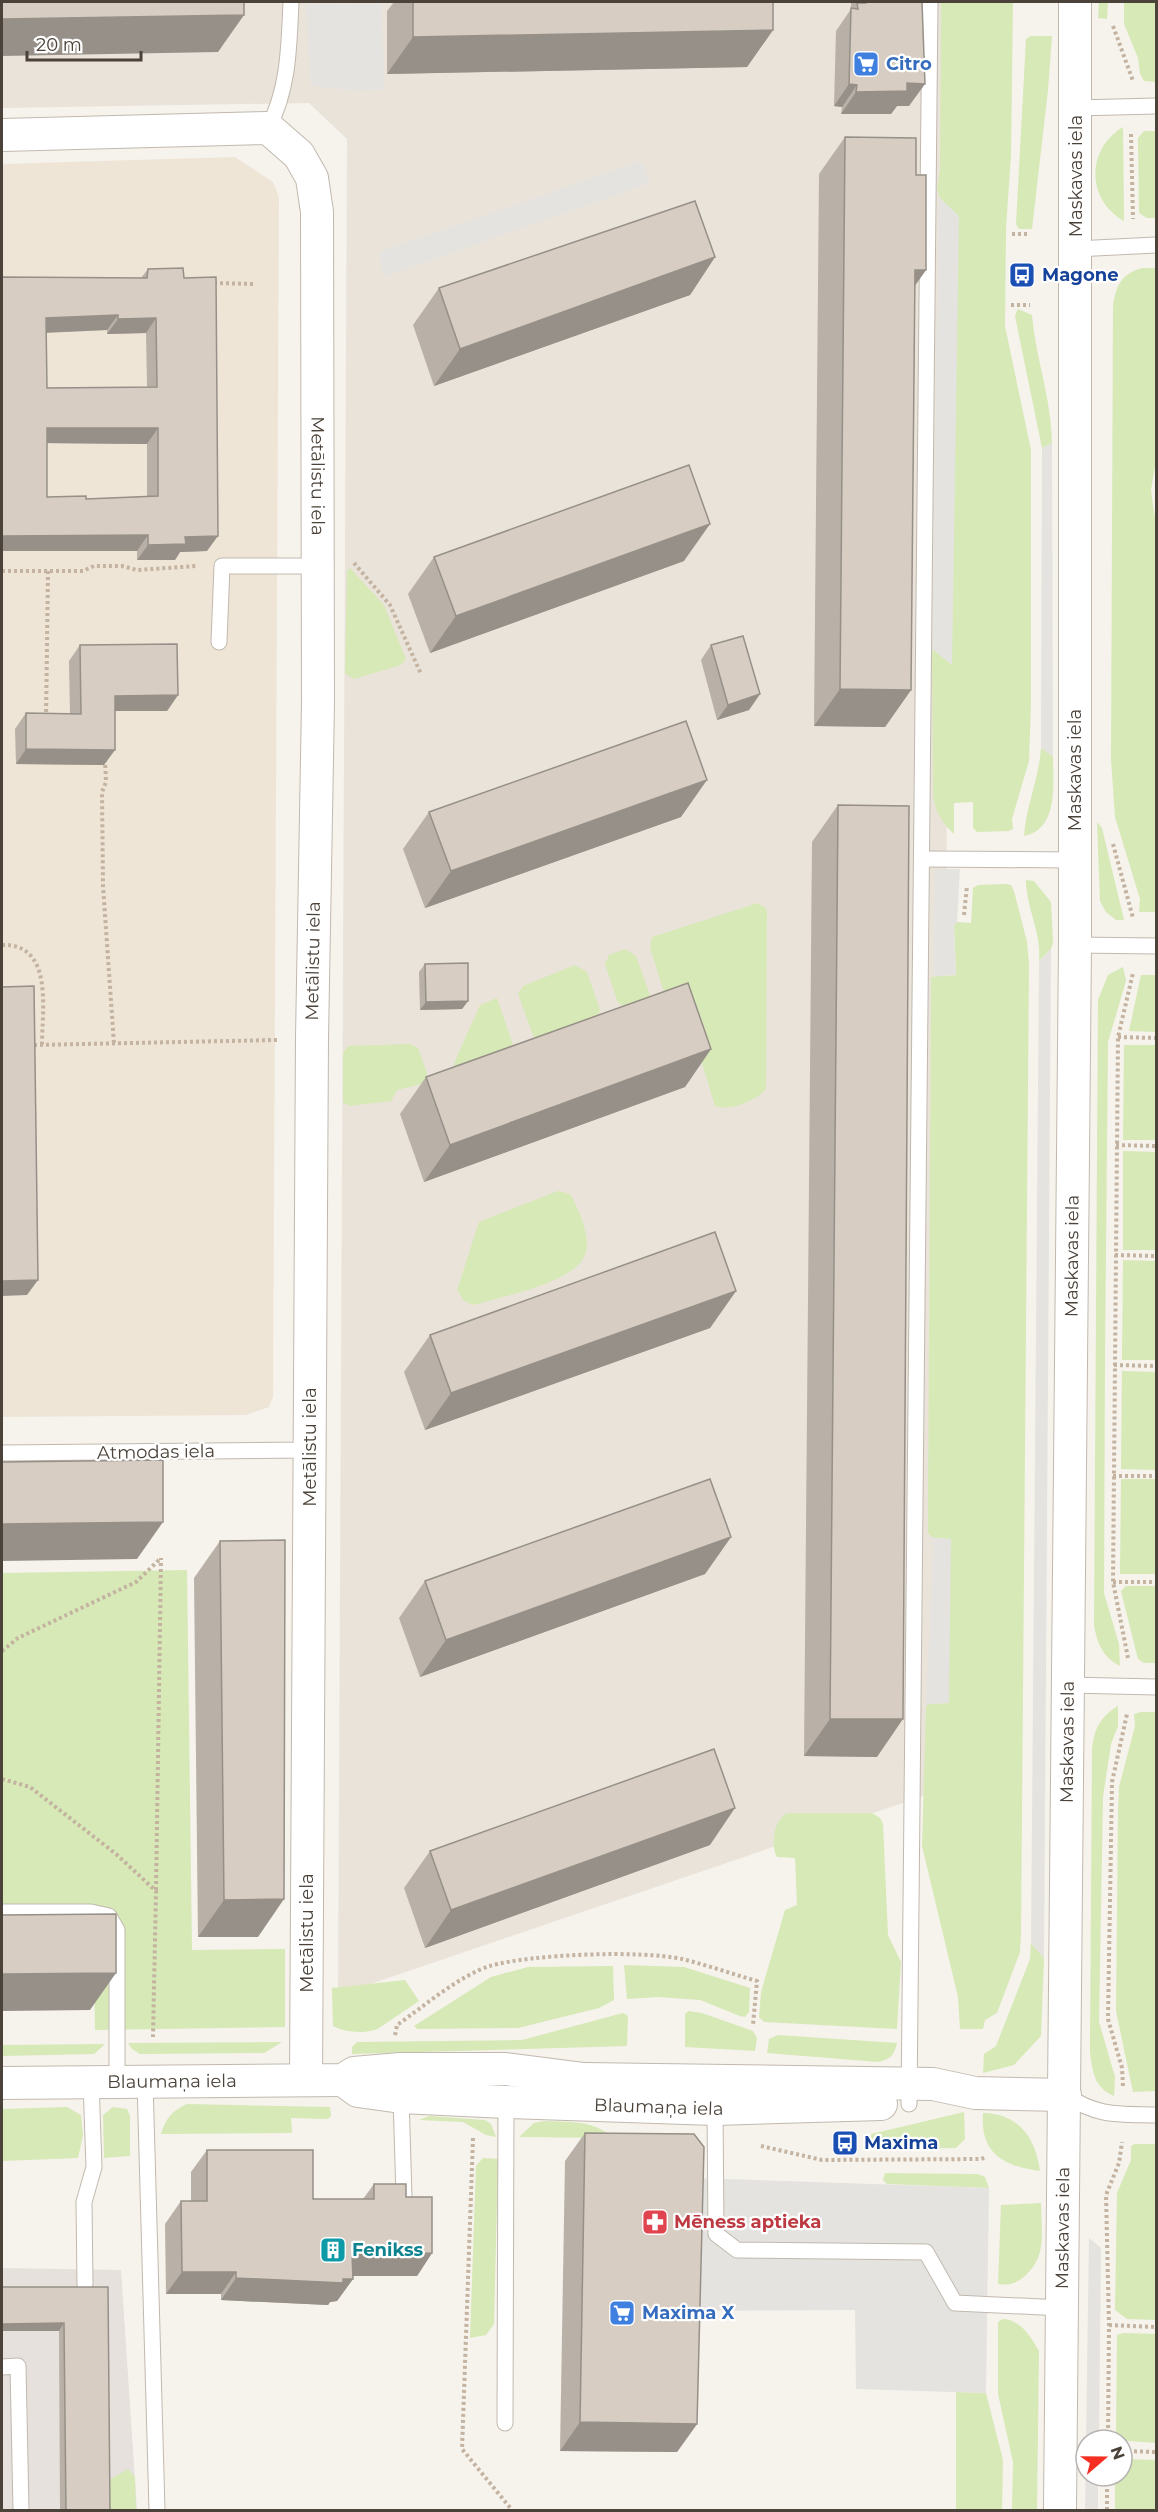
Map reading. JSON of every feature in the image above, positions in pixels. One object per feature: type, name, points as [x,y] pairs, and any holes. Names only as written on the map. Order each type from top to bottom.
[{"type":"street","name":"Maskavas iela","points":[[1060,2511],[1075,945],[1075,2]]},
{"type":"street","points":[[2,135],[268,128]]},
{"type":"street","name":"Metālistu iela","points":[[268,128],[298,155],[312,178],[317,212],[318,566],[306,2079]]},
{"type":"street","name":"Blaumaņa iela","points":[[2,2083],[343,2080],[354,2073],[400,2069],[506,2069],[715,2095]]},
{"type":"street","name":"Blaumaņa iela","points":[[343,2080],[357,2091],[401,2097],[506,2102],[715,2095],[909,2095],[933,2084],[975,2093],[1065,2095]]},
{"type":"lane","points":[[268,128],[278,108],[286,81],[291,2]]},
{"type":"lane","points":[[909,2095],[930,2]]},
{"type":"lane","points":[[1076,108],[1156,106]]},
{"type":"lane","points":[[1075,249],[1156,245]]},
{"type":"lane","points":[[219,642],[222,566],[318,566]]},
{"type":"lane","points":[[923,859],[1075,860]]},
{"type":"lane","points":[[1075,945],[1156,946]]},
{"type":"lane","name":"Atmodas iela","points":[[2,1454],[310,1450]]},
{"type":"lane","points":[[1068,1686],[1156,1687]]},
{"type":"lane","points":[[2,1912],[91,1912],[109,1916],[117,1930],[118,2081],[157,2511]]},
{"type":"lane","points":[[505,2423],[506,2069]]},
{"type":"lane","points":[[85,2284],[84,2202],[118,2081]]},
{"type":"lane","points":[[715,2095],[716,2234],[737,2250],[926,2252],[955,2303],[1063,2308]]},
{"type":"lane","points":[[1065,2095],[1085,2108],[1103,2114],[1156,2115]]},
{"type":"lane","points":[[401,2097],[404,2197]]},
{"type":"lane","points":[[2,2367],[18,2366],[21,2511]]},
{"type":"path","points":[[1012,234],[1030,234]]},
{"type":"path","points":[[209,283],[255,284]]},
{"type":"path","points":[[1011,305],[1030,305]]},
{"type":"path","points":[[350,560],[390,605],[421,674]]},
{"type":"path","points":[[2,571],[83,571],[94,566],[123,566],[137,570],[222,566]]},
{"type":"path","points":[[46,726],[48,571]]},
{"type":"path","points":[[105,750],[106,782],[102,792],[103,886],[114,1044]]},
{"type":"path","points":[[1108,2428],[1109,2325],[1106,2195],[1119,2163],[1123,2114],[1122,2068],[1108,2019],[1112,1782],[1126,1724],[1129,1687],[1129,1664],[1113,1582],[1116,1145],[1118,1037],[1131,991],[1134,944]]},
{"type":"path","points":[[2,945],[14,945],[24,949],[40,971],[42,1045]]},
{"type":"path","points":[[1118,1037],[1156,1038]]},
{"type":"path","points":[[34,1045],[284,1040]]},
{"type":"path","points":[[1116,1145],[1156,1146]]},
{"type":"path","points":[[1115,1255],[1156,1256]]},
{"type":"path","points":[[1114,1365],[1156,1366]]},
{"type":"path","points":[[1113,1476],[1156,1476]]},
{"type":"path","points":[[2,1651],[18,1638],[136,1582],[161,1558],[156,1891]]},
{"type":"path","points":[[1113,1582],[1156,1582]]},
{"type":"path","points":[[395,2037],[397,2025],[467,1977],[489,1966],[540,1958],[619,1954],[680,1958],[757,1981],[753,2025]]},
{"type":"path","points":[[473,2138],[462,2450],[512,2511]]},
{"type":"path","points":[[716,2147],[764,2146],[822,2160],[981,2159],[986,2157]]},
{"type":"path","points":[[1109,2325],[1156,2327]]},
{"type":"path","points":[[1134,2451],[1156,2452]]},
{"type":"path","points":[[1107,2488],[1107,2511]]},
{"type":"shaded area","points":[[2,2],[949,2],[944,1789],[338,1995],[347,139],[309,103],[2,108]]},
{"type":"shaded area","points":[[382,3],[384,89],[357,91],[311,86],[306,4]]},
{"type":"shaded area","points":[[235,157],[273,182],[279,197],[273,1397],[269,1407],[246,1415],[2,1417],[2,164]]},
{"type":"shaded area","points":[[638,162],[645,167],[650,183],[383,277],[380,254],[385,250]]},
{"type":"shaded area","points":[[939,197],[959,216],[952,665],[932,649]]},
{"type":"shaded area","points":[[1052,443],[1053,756],[1041,748],[1042,448]]},
{"type":"shaded area","points":[[935,869],[960,869],[957,922],[954,926],[956,975],[934,976]]},
{"type":"shaded area","points":[[1051,949],[1044,1958],[1031,1943],[1039,961]]},
{"type":"shaded area","points":[[930,1537],[951,1539],[949,1703],[928,1704],[926,1707],[934,1539]]},
{"type":"shaded area","points":[[695,2178],[989,2188],[986,2393],[856,2389],[855,2310],[692,2311]]},
{"type":"shaded area","points":[[1089,2238],[1101,2248],[1099,2428],[1086,2428]]},
{"type":"shaded area","points":[[2,2268],[121,2270],[137,2510],[2,2510]]},
{"type":"shaded area","points":[[1085,2488],[1098,2488],[1098,2510],[1085,2510]]},
{"type":"green space","points":[[941,2],[1013,2],[1005,326],[1031,450],[1029,761],[1012,819],[1013,829],[977,832],[973,828],[973,802],[954,803],[954,834],[939,815],[933,792],[932,649],[952,664],[941,202],[937,188],[940,170]]},
{"type":"green space","points":[[1099,2],[1108,2],[1107,19],[1098,18]]},
{"type":"green space","points":[[1124,2],[1156,2],[1156,82],[1144,81],[1140,74],[1138,58],[1124,24]]},
{"type":"green space","points":[[1031,36],[1052,36],[1032,229],[1019,229],[1016,224],[1026,39]]},
{"type":"green space","points":[[1123,127],[1124,221],[1103,201],[1097,188],[1095,174],[1102,148],[1111,136]]},
{"type":"green space","points":[[1144,131],[1156,131],[1156,218],[1147,218],[1139,213],[1138,138]]},
{"type":"green space","points":[[1142,268],[1156,268],[1156,460],[1151,490],[1156,526],[1156,912],[1139,912],[1140,899],[1115,817],[1111,759],[1113,306],[1116,292],[1124,277]]},
{"type":"green space","points":[[1018,309],[1032,315],[1049,410],[1052,443],[1042,448],[1015,316]]},
{"type":"green space","points":[[350,568],[384,605],[406,659],[401,665],[354,679],[345,673],[347,571]]},
{"type":"green space","points":[[1041,748],[1053,756],[1052,804],[1043,824],[1035,832],[1024,836],[1038,771]]},
{"type":"green space","points":[[1097,822],[1102,828],[1124,920],[1116,920],[1106,912],[1100,901]]},
{"type":"green space","points":[[1026,880],[1034,881],[1051,902],[1053,942],[1051,949],[1039,961],[1038,940],[1028,901]]},
{"type":"green space","points":[[978,885],[1011,885],[1014,891],[1027,942],[1029,964],[1021,1934],[1020,1952],[997,2013],[985,2020],[983,2029],[960,2029],[958,1997],[922,1846],[926,1707],[928,1704],[948,1703],[934,1539],[928,1533],[931,977],[956,975],[954,926],[957,922],[971,923],[973,888]]},
{"type":"green space","points":[[758,903],[767,909],[766,1089],[743,1104],[728,1107],[715,1106],[684,1003],[665,995],[650,948],[652,937]]},
{"type":"green space","points":[[625,949],[636,956],[650,995],[645,1005],[630,1010],[618,1003],[605,964],[609,955]]},
{"type":"green space","points":[[575,965],[587,972],[600,1010],[595,1024],[534,1038],[518,994],[523,986]]},
{"type":"green space","points":[[1123,967],[1126,981],[1108,1042],[1105,1356],[1104,1593],[1119,1644],[1120,1666],[1109,1659],[1102,1650],[1094,1626],[1098,1000],[1108,975]]},
{"type":"green space","points":[[1141,975],[1156,975],[1156,1032],[1129,1031]]},
{"type":"green space","points":[[497,998],[514,1048],[453,1074],[455,1061],[480,1005]]},
{"type":"green space","points":[[411,1044],[418,1048],[427,1073],[425,1083],[397,1090],[391,1101],[349,1106],[343,1102],[343,1053],[348,1046]]},
{"type":"green space","points":[[1124,1045],[1156,1045],[1156,1140],[1123,1140]]},
{"type":"green space","points":[[1123,1151],[1156,1152],[1156,1250],[1123,1250]]},
{"type":"green space","points":[[558,1191],[570,1194],[581,1217],[587,1244],[583,1259],[563,1276],[516,1294],[473,1305],[464,1301],[457,1290],[479,1222]]},
{"type":"green space","points":[[1123,1260],[1156,1261],[1156,1360],[1122,1360]]},
{"type":"green space","points":[[1122,1371],[1156,1372],[1156,1470],[1121,1469]]},
{"type":"green space","points":[[1121,1479],[1156,1479],[1156,1574],[1120,1574]]},
{"type":"green space","points":[[187,1570],[192,1950],[285,1949],[285,2027],[95,2030],[93,1926],[2,1926],[2,1573]]},
{"type":"green space","points":[[1126,1586],[1156,1586],[1156,1663],[1144,1663],[1138,1659],[1121,1591]]},
{"type":"green space","points":[[1118,1706],[1118,1726],[1111,1744],[1103,1797],[1099,2022],[1115,2077],[1114,2096],[1098,2084],[1090,2052],[1092,1750],[1099,1724]]},
{"type":"green space","points":[[1156,1712],[1156,2091],[1133,2092],[1116,2011],[1118,1812],[1119,1787],[1135,1726],[1134,1714]]},
{"type":"green space","points":[[787,1813],[872,1813],[880,1818],[883,1824],[888,1935],[901,1962],[897,2029],[764,2022],[759,2017],[761,1992],[785,1910],[797,1905],[795,1858],[777,1857],[774,1846],[776,1827]]},
{"type":"green space","points":[[1031,1943],[1044,1958],[1041,2036],[1014,2065],[983,2073],[984,2054],[996,2046],[1030,1959]]},
{"type":"green space","points":[[624,1965],[684,1967],[750,1988],[749,2012],[745,2017],[740,2016],[700,2000],[658,1997],[627,1999]]},
{"type":"green space","points":[[613,1966],[614,2000],[599,2008],[518,2028],[417,2029],[414,2026],[491,1977],[528,1967]]},
{"type":"green space","points":[[405,1980],[419,2001],[379,2028],[356,2032],[333,2026],[332,1988]]},
{"type":"green space","points":[[688,2011],[702,2013],[753,2031],[757,2038],[755,2051],[685,2047],[685,2014]]},
{"type":"green space","points":[[623,2013],[628,2016],[627,2046],[352,2054],[352,2047],[357,2042],[522,2040]]},
{"type":"green space","points":[[778,2035],[897,2043],[891,2056],[878,2062],[767,2053],[769,2039]]},
{"type":"green space","points":[[282,2042],[264,2053],[140,2054],[128,2043]]},
{"type":"green space","points":[[105,2044],[94,2054],[2,2056],[2,2045]]},
{"type":"green space","points":[[187,2104],[330,2107],[331,2116],[328,2119],[291,2118],[292,2133],[161,2134],[170,2116]]},
{"type":"green space","points":[[67,2107],[81,2115],[83,2135],[78,2158],[2,2161],[2,2109]]},
{"type":"green space","points":[[113,2107],[127,2109],[130,2116],[130,2156],[104,2158],[103,2115]]},
{"type":"green space","points":[[964,2112],[965,2139],[956,2148],[877,2149],[871,2146],[871,2134]]},
{"type":"green space","points":[[983,2113],[1007,2118],[1024,2130],[1034,2148],[1040,2171],[1015,2166],[990,2148],[983,2127]]},
{"type":"green space","points":[[429,2116],[485,2120],[491,2124],[496,2137],[486,2135],[463,2122],[419,2120]]},
{"type":"green space","points":[[544,2121],[586,2124],[608,2134],[605,2138],[519,2137],[534,2123]]},
{"type":"green space","points":[[1156,2144],[1156,2320],[1127,2319],[1115,2310],[1117,2193],[1131,2160],[1131,2146]]},
{"type":"green space","points":[[483,2158],[498,2159],[494,2324],[486,2335],[470,2338],[476,2166]]},
{"type":"green space","points":[[885,2173],[978,2174],[985,2177],[989,2188],[887,2184],[883,2180]]},
{"type":"green space","points":[[1041,2203],[1042,2243],[1037,2261],[1032,2269],[1018,2281],[998,2284],[1001,2205]]},
{"type":"green space","points":[[1003,2319],[1020,2326],[1039,2351],[1037,2510],[1012,2510],[1013,2462],[998,2394],[998,2322]]},
{"type":"green space","points":[[1123,2333],[1156,2334],[1156,2443],[1134,2441],[1134,2428],[1116,2428],[1117,2335]]},
{"type":"green space","points":[[956,2392],[986,2393],[1003,2460],[1002,2510],[956,2510]]},
{"type":"green space","points":[[1134,2459],[1156,2460],[1156,2510],[1115,2510],[1115,2488],[1134,2488]]},
{"type":"green space","points":[[128,2469],[135,2477],[136,2510],[104,2510],[104,2483]]},
{"type":"building","points":[[2,2],[244,2],[244,15],[2,19]]},
{"type":"building","points":[[413,2],[773,2],[773,30],[413,37]]},
{"type":"building","name":"Citro","points":[[922,2],[925,84],[907,83],[907,91],[856,92],[857,85],[849,84],[851,8],[858,9],[857,3]]},
{"type":"building","points":[[845,137],[916,138],[916,175],[926,175],[926,270],[915,270],[911,690],[840,689]]},
{"type":"building","points":[[695,201],[715,257],[460,349],[439,288]]},
{"type":"building","points":[[183,268],[184,278],[216,277],[218,536],[185,537],[186,544],[148,545],[148,535],[2,536],[2,277],[147,278],[148,269]],"holes":[[[118,315],[118,319],[156,318],[157,387],[47,388],[46,318]],[[47,428],[158,428],[158,496],[86,499],[86,496],[47,497]]]},
{"type":"building","points":[[689,465],[710,524],[456,616],[434,557]]},
{"type":"building","points":[[743,636],[760,694],[728,705],[711,645]]},
{"type":"building","points":[[177,644],[178,695],[115,696],[115,750],[26,749],[26,713],[81,714],[80,645]]},
{"type":"building","points":[[686,721],[707,780],[451,871],[429,812]]},
{"type":"building","points":[[838,805],[909,806],[903,1719],[830,1719]]},
{"type":"building","points":[[468,963],[468,1001],[426,1002],[425,964]]},
{"type":"building","points":[[688,983],[711,1049],[450,1145],[426,1077]]},
{"type":"building","points":[[34,986],[38,1280],[2,1281],[2,987]]},
{"type":"building","points":[[715,1232],[736,1291],[451,1393],[430,1335]]},
{"type":"building","points":[[163,1460],[163,1522],[2,1524],[2,1462]]},
{"type":"building","points":[[710,1479],[731,1537],[446,1640],[425,1581]]},
{"type":"building","points":[[285,1540],[284,1899],[224,1900],[220,1541]]},
{"type":"building","points":[[714,1749],[735,1808],[451,1910],[430,1851]]},
{"type":"building","points":[[116,1914],[116,1973],[2,1974],[2,1915]]},
{"type":"building","name":"Maxima X","points":[[585,2133],[694,2134],[704,2147],[697,2424],[580,2422]]},
{"type":"building","points":[[207,2150],[313,2150],[313,2199],[374,2199],[374,2184],[406,2184],[406,2197],[432,2197],[432,2253],[352,2254],[353,2279],[343,2279],[343,2283],[236,2278],[236,2272],[182,2272],[181,2201],[207,2201]]},
{"type":"building","points":[[2,2287],[108,2287],[110,2511],[66,2511],[64,2323],[2,2324]]},
{"type":"place","name":"Citro","points":[[866,64]]},
{"type":"place","name":"Magone","points":[[1022,275]]},
{"type":"place","name":"Maxima","points":[[845,2143]]},
{"type":"place","name":"Mēness aptieka","points":[[655,2222]]},
{"type":"place","name":"Fenikss","points":[[333,2250]]},
{"type":"place","name":"Maxima X","points":[[622,2313]]}]
